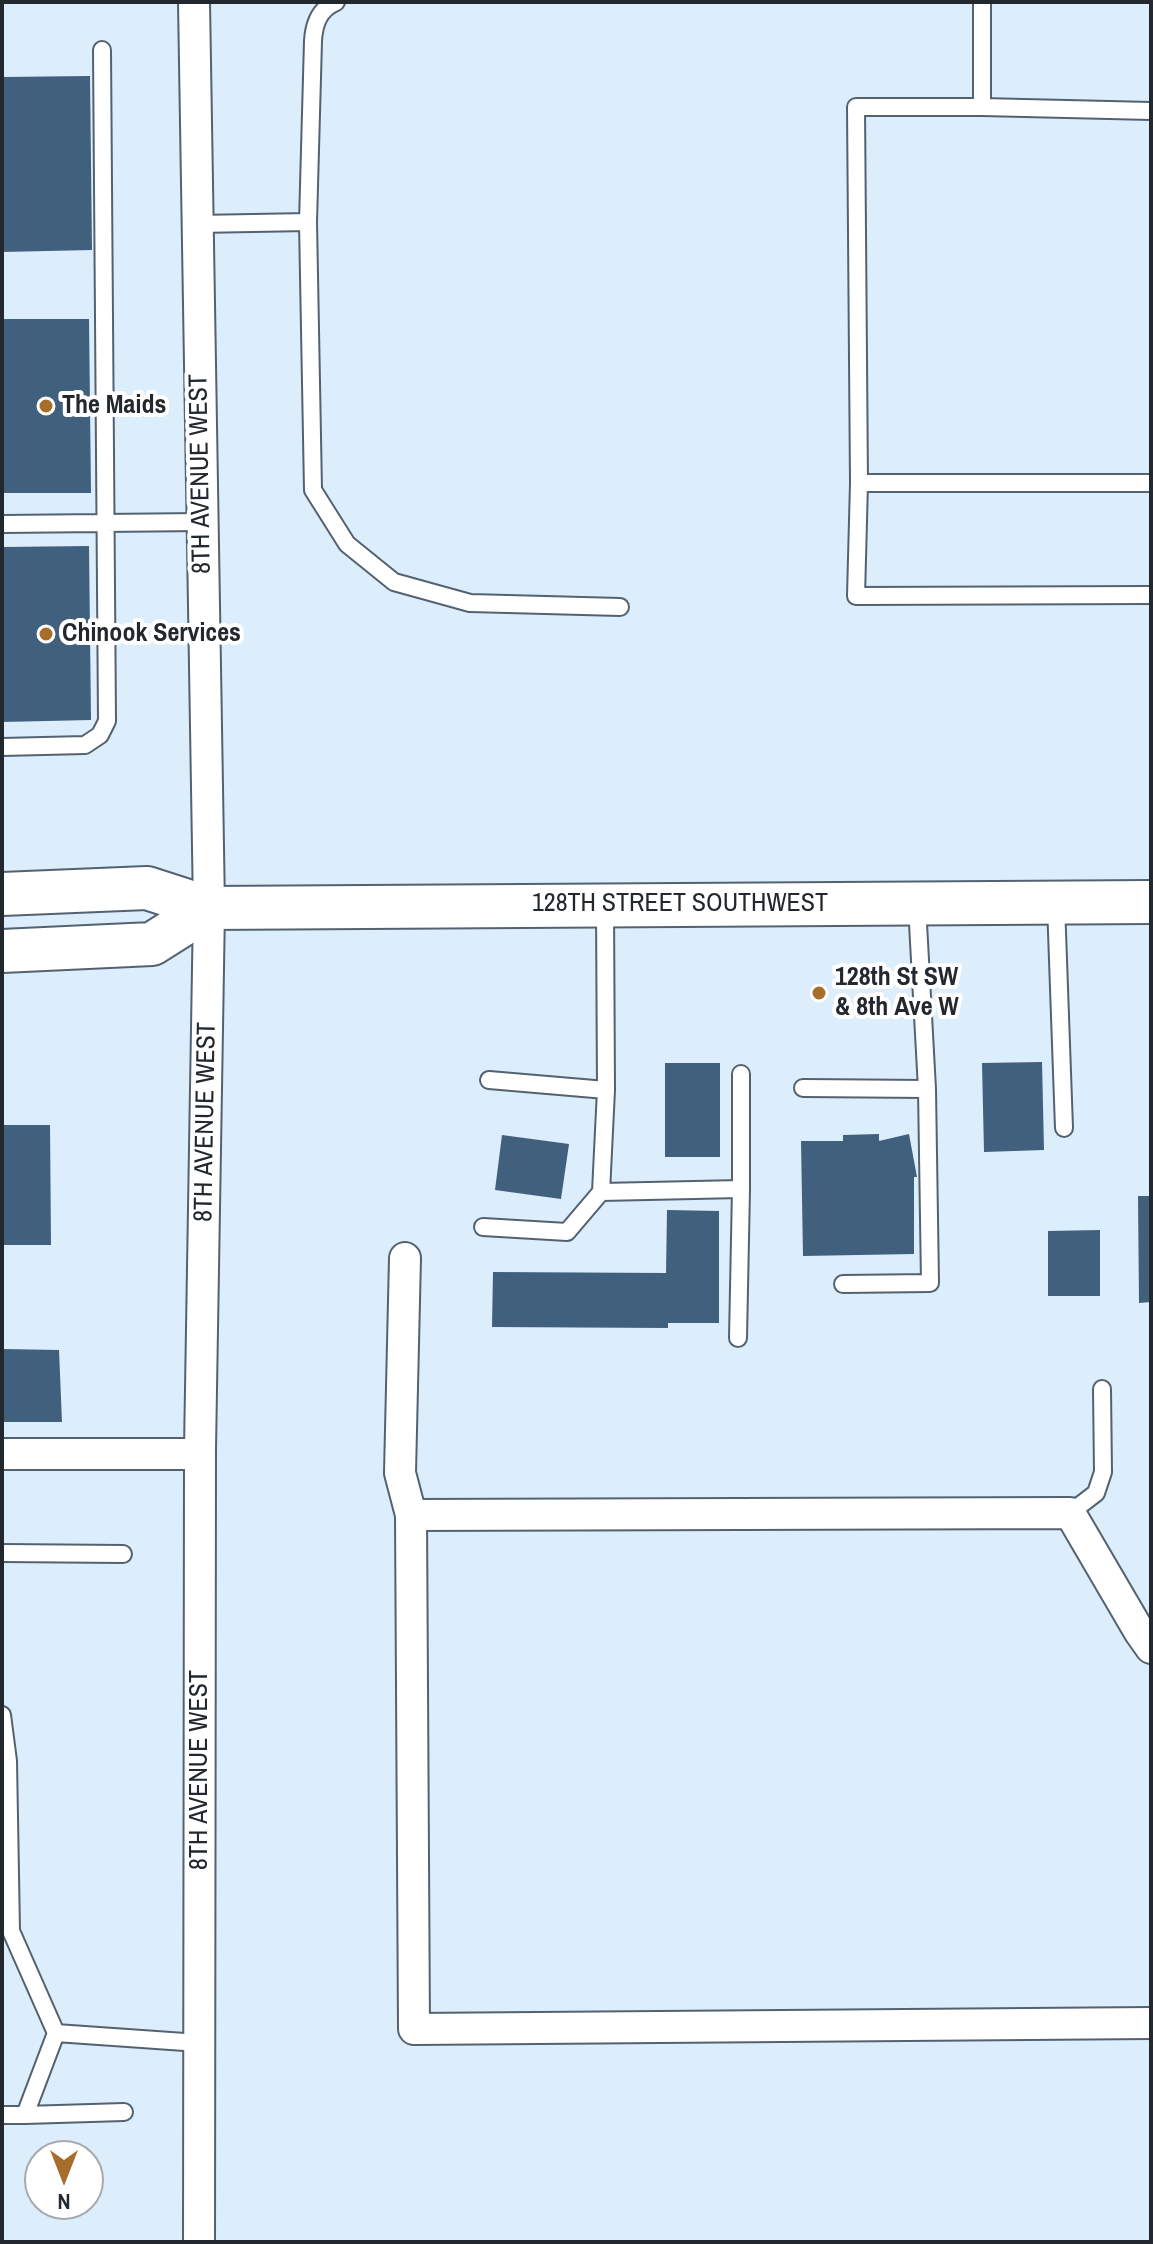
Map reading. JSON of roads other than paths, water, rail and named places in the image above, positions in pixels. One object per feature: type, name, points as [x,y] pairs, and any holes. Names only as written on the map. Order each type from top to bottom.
[{"type":"main road","name":"128TH STREET SOUTHWEST","points":[[2,894],[147,888],[209,908],[1151,902]]},
{"type":"main road","points":[[2,951],[152,944],[209,908]]},
{"type":"street","name":"8TH AVENUE WEST","points":[[194,2],[209,908],[200,1454],[199,2242]]},
{"type":"street","points":[[405,1258],[400,1473],[411,1515],[414,2029],[1151,2023]]},
{"type":"street","points":[[2,1454],[200,1454]]},
{"type":"street","points":[[411,1515],[1070,1513],[1151,1648]]},
{"type":"lane","points":[[336,2],[326,6],[314,25],[308,222],[313,490],[347,544],[394,582],[470,603],[620,607]]},
{"type":"lane","points":[[982,2],[982,107]]},
{"type":"lane","points":[[2,747],[85,745],[100,735],[107,721],[102,50]]},
{"type":"lane","points":[[1151,111],[856,107],[859,483],[856,596],[1151,595]]},
{"type":"lane","points":[[197,224],[308,222]]},
{"type":"lane","points":[[859,483],[1151,483]]},
{"type":"lane","points":[[2,524],[202,522]]},
{"type":"lane","points":[[843,1284],[930,1283],[927,1089],[916,903]]},
{"type":"lane","points":[[1056,903],[1064,1128]]},
{"type":"lane","points":[[483,1227],[567,1232],[601,1192],[606,1090],[605,905]]},
{"type":"lane","points":[[738,1338],[741,1074]]},
{"type":"lane","points":[[489,1080],[606,1090]]},
{"type":"lane","points":[[803,1088],[927,1089]]},
{"type":"lane","points":[[601,1192],[741,1189]]},
{"type":"lane","points":[[1070,1513],[1096,1493],[1103,1472],[1102,1389]]},
{"type":"lane","points":[[2,1553],[123,1554]]},
{"type":"lane","points":[[2,1715],[8,1761],[6,1931],[56,2033],[25,2115]]},
{"type":"lane","points":[[56,2033],[199,2043]]},
{"type":"lane","points":[[2,2115],[124,2112]]},
{"type":"place","name":"The Maids","points":[[46,406]]},
{"type":"place","name":"Chinook Services","points":[[46,634]]},
{"type":"place","name":"128th St SW & 8th Ave W","points":[[819,993]]}]
